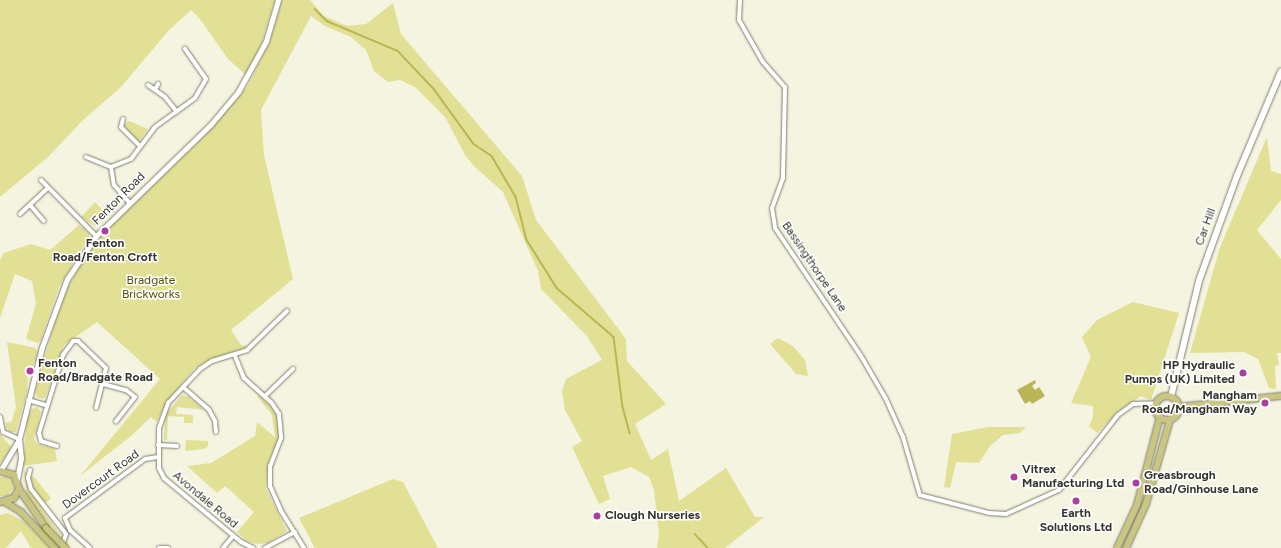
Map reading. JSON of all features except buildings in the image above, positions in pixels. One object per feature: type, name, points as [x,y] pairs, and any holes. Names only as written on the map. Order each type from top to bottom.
[{"type":"main road","name":"Car Hill","points":[[1171,397],[1199,281],[1237,176],[1281,72]]},
{"type":"main road","points":[[1179,407],[1281,396]]},
{"type":"main road","points":[[1170,420],[1160,417],[1156,411],[1157,403],[1164,397],[1171,397],[1179,407]]},
{"type":"main road","points":[[1126,548],[1146,504],[1170,420],[1177,415],[1179,407]]},
{"type":"main road","points":[[1117,548],[1137,505],[1160,417]]},
{"type":"main road","points":[[0,471],[10,472],[17,479],[19,488],[46,528],[66,548]]},
{"type":"main road","points":[[2,503],[14,498],[19,488]]},
{"type":"main road","points":[[2,503],[21,512],[55,548]]},
{"type":"street","name":"Fenton Road","points":[[0,471],[19,439],[28,400],[61,290],[96,236],[129,202],[206,129],[238,92],[266,41],[278,0]]},
{"type":"street","name":"Bassingthorpe Lane","points":[[740,0],[738,20],[763,62],[785,88],[783,178],[772,208],[775,228],[861,356],[886,399],[903,437],[920,496],[989,513],[1006,514],[1059,490],[1118,414],[1133,404],[1157,403]]},
{"type":"street","points":[[185,49],[206,80]]},
{"type":"street","points":[[206,80],[212,80]]},
{"type":"street","points":[[86,157],[111,167],[131,159],[155,127],[194,98],[206,80]]},
{"type":"street","points":[[155,90],[158,84]]},
{"type":"street","points":[[148,85],[165,97],[177,112]]},
{"type":"street","points":[[123,119],[121,127],[140,146]]},
{"type":"street","points":[[111,167],[114,186],[129,202]]},
{"type":"street","points":[[41,180],[96,236]]},
{"type":"street","points":[[20,214],[48,188]]},
{"type":"street","points":[[30,205],[44,221]]},
{"type":"street","name":"Avondale Road","points":[[253,548],[233,536],[168,483],[161,474],[158,457],[158,444],[162,415],[183,387],[205,365],[235,356],[252,346],[287,311]]},
{"type":"street","points":[[57,446],[41,441],[38,437],[46,405],[63,355],[73,341],[78,341],[106,368],[96,408]]},
{"type":"street","points":[[235,356],[244,378],[265,396],[276,408],[282,430],[280,445],[270,466],[270,486],[275,500],[304,548]]},
{"type":"street","points":[[265,396],[293,369]]},
{"type":"street","points":[[103,384],[126,390],[135,397],[116,421]]},
{"type":"street","points":[[183,387],[209,410],[215,421],[216,432]]},
{"type":"street","points":[[28,400],[46,405]]},
{"type":"street","points":[[0,417],[3,432],[19,439]]},
{"type":"street","name":"Fenton Road","points":[[17,479],[21,458],[19,439]]},
{"type":"street","points":[[158,444],[177,446]]},
{"type":"street","name":"Dovercourt Road","points":[[90,548],[64,521],[67,516],[146,459],[158,457]]},
{"type":"street","points":[[30,470],[28,478],[31,489],[66,534],[61,548]]},
{"type":"street","points":[[266,548],[295,532]]},
{"type":"street","points":[[223,548],[233,536]]},
{"type":"street","points":[[159,548],[168,548]]},
{"type":"green space","points":[[0,0],[275,0],[261,45],[246,75],[228,59],[200,19],[191,10],[169,30],[121,87],[83,120],[48,157],[0,197]]},
{"type":"green space","name":"Bradgate Brickworks","points":[[282,0],[310,0],[324,16],[347,26],[366,24],[393,3],[401,34],[522,176],[536,220],[626,339],[627,361],[666,404],[635,424],[651,460],[668,449],[679,501],[726,468],[755,517],[764,517],[725,548],[657,548],[659,534],[654,490],[649,477],[631,467],[603,476],[610,499],[599,504],[572,447],[582,441],[565,410],[562,391],[566,379],[602,360],[587,336],[541,289],[538,271],[503,192],[475,167],[465,155],[445,117],[415,87],[400,80],[388,82],[374,71],[366,50],[351,37],[325,26],[311,16],[261,110],[264,155],[293,279],[231,330],[241,345],[247,346],[239,351],[209,360],[194,369],[165,405],[157,422],[151,417],[131,436],[80,476],[160,379],[97,322],[64,345],[45,398],[38,398],[35,392],[61,300],[78,268],[96,243],[125,211],[205,135],[247,87],[270,41]]},
{"type":"green space","points":[[129,121],[148,129],[139,141],[126,131],[125,124]]},
{"type":"green space","points":[[1267,137],[1271,171],[1281,174],[1281,200],[1257,230],[1281,259],[1281,353],[1277,353],[1279,365],[1275,366],[1276,389],[1269,388],[1258,359],[1244,352],[1190,353],[1220,247]]},
{"type":"green space","points":[[119,199],[118,204],[95,226],[81,217],[95,202],[104,212]]},
{"type":"green space","points":[[79,225],[89,233],[89,237],[59,287],[41,340],[38,343],[26,339],[36,303],[32,281],[15,274],[0,318],[0,260],[4,253],[31,244],[50,250]]},
{"type":"green space","points":[[1133,302],[1179,313],[1151,400],[1141,396],[1120,410],[1097,433],[1089,426],[1093,417],[1093,406],[1071,403],[1091,357],[1082,337],[1097,320]]},
{"type":"green space","points":[[778,338],[793,346],[805,360],[808,376],[796,374],[770,344]]},
{"type":"green space","points":[[7,342],[36,348],[38,353],[28,376],[27,391],[16,432],[10,432],[6,428],[6,423],[12,421],[16,407]]},
{"type":"green space","points":[[182,395],[189,397],[204,410],[177,407],[176,414],[193,415],[193,423],[184,423],[184,417],[168,416],[167,440],[164,440],[165,415]]},
{"type":"green space","points":[[259,395],[273,408],[278,418],[279,440],[269,460],[266,489],[287,531],[268,543],[257,544],[247,541],[237,532],[254,512],[225,486],[217,493],[187,466],[211,463],[255,436],[257,422],[275,437],[272,415],[257,396]]},
{"type":"green space","points":[[37,407],[41,412],[34,439],[37,444],[55,449],[57,461],[23,466],[27,419],[32,409]]},
{"type":"green space","points":[[988,427],[1026,427],[1020,433],[1003,435],[990,446],[979,463],[956,462],[950,488],[944,487],[952,434]]},
{"type":"green space","points":[[0,434],[12,448],[0,464]]},
{"type":"green space","points":[[186,440],[208,441],[208,446],[204,449],[185,451]]},
{"type":"green space","points":[[24,471],[35,478],[51,498],[41,507],[63,539],[33,506],[27,495]]},
{"type":"green space","points":[[0,477],[7,477],[12,481],[14,488],[8,496],[0,496]]},
{"type":"green space","points":[[393,479],[403,482],[438,548],[315,548],[299,518]]},
{"type":"green space","points":[[8,513],[23,521],[50,548],[31,548],[21,531],[6,548],[0,548],[0,515]]},
{"type":"shaded area","points":[[1035,380],[1036,383],[1032,386],[1035,390],[1039,387],[1045,396],[1032,404],[1030,401],[1025,404],[1017,390]]},
{"type":"waterway","points":[[315,9],[327,21],[398,51],[434,89],[474,144],[492,156],[516,197],[527,240],[557,288],[614,337],[623,407],[630,433]]},
{"type":"waterway","points":[[695,534],[708,548]]},
{"type":"place","name":"Fenton Road/Fenton Croft","points":[[105,231]]},
{"type":"place","name":"Fenton Road/Bradgate Road","points":[[30,371]]},
{"type":"place","name":"HP Hydraulic Pumps (UK) Limited","points":[[1243,373]]},
{"type":"place","name":"Mangham Road/Mangham Way","points":[[1265,403]]},
{"type":"place","name":"Vitrex Manufacturing Ltd","points":[[1014,477]]},
{"type":"place","name":"Greasbrough Road/Ginhouse Lane","points":[[1136,483]]},
{"type":"place","name":"Earth Solutions Ltd","points":[[1076,501]]},
{"type":"place","name":"Clough Nurseries","points":[[597,516]]}]
